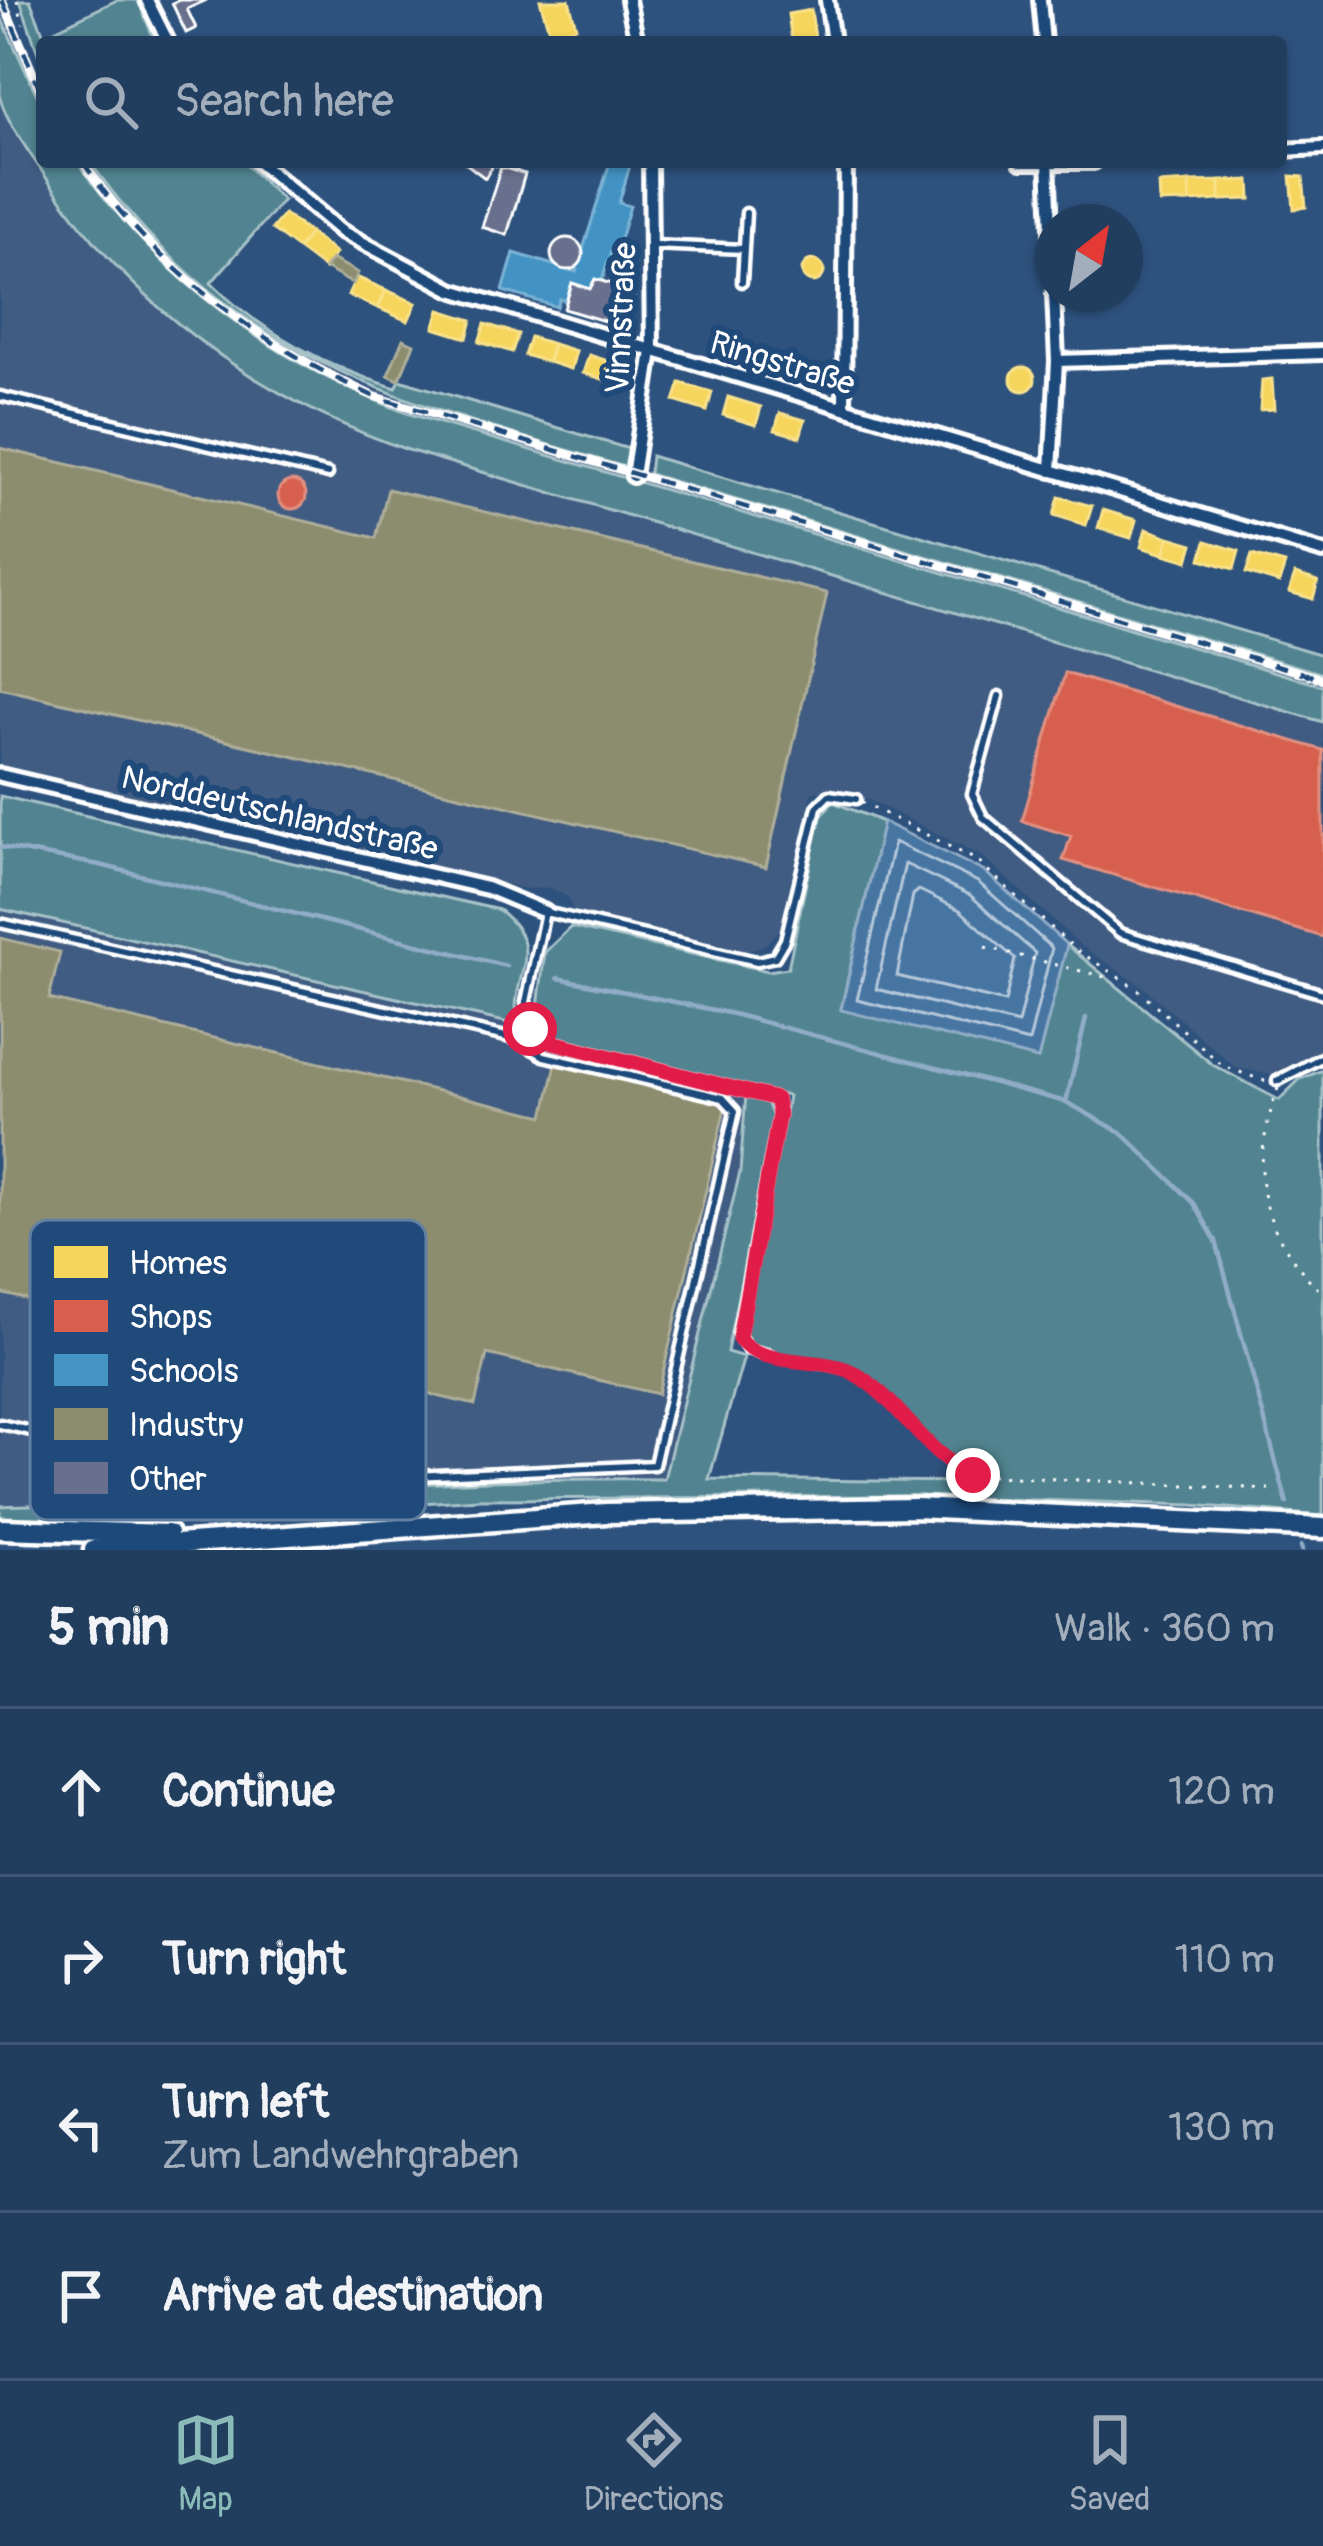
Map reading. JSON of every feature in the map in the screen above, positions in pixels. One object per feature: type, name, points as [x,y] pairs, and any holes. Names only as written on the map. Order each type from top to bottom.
[{"type":"highway","points":[[94,1550],[606,1513],[916,1508],[1086,1512],[1323,1528]]},
{"type":"highway","points":[[0,1529],[214,1538]]},
{"type":"highway","points":[[179,1550],[214,1538]]},
{"type":"street","points":[[147,0],[165,36]]},
{"type":"street","points":[[628,0],[636,36]]},
{"type":"street","points":[[827,0],[832,36]]},
{"type":"street","points":[[1040,0],[1043,36]]},
{"type":"street","points":[[1287,150],[1323,148]]},
{"type":"street","name":"Ringstraße","points":[[266,168],[341,231],[424,279],[1323,552]]},
{"type":"street","name":"Vinnstraße","points":[[633,476],[652,351],[650,168]]},
{"type":"street","points":[[844,408],[846,168]]},
{"type":"street","points":[[1048,168],[1050,204]]},
{"type":"street","points":[[1051,471],[1055,312]]},
{"type":"street","points":[[1057,361],[1323,353]]},
{"type":"street","name":"Norddeutschlandstraße","points":[[0,775],[487,888],[545,912]]},
{"type":"lane","points":[[742,282],[746,214]]},
{"type":"lane","points":[[652,245],[744,249]]},
{"type":"lane","points":[[0,396],[328,474]]},
{"type":"lane","points":[[999,696],[972,794],[983,817],[1120,933],[1323,994]]},
{"type":"lane","points":[[770,1355],[747,1349],[737,1333],[779,1114],[776,1099],[537,1036],[525,1012],[545,912],[766,961],[785,940],[817,807],[829,795],[856,800]]},
{"type":"lane","points":[[0,923],[515,1039],[544,1055],[723,1098],[735,1111],[654,1466],[426,1476]]},
{"type":"lane","points":[[1277,1081],[1323,1058]]},
{"type":"lane","points":[[0,1424],[30,1431]]},
{"type":"path","points":[[17,0],[22,24]]},
{"type":"path","points":[[856,800],[976,860],[1075,949],[1140,991],[1223,1066],[1248,1079],[1277,1081],[1260,1151],[1262,1189],[1282,1239],[1323,1294]]},
{"type":"path","points":[[985,947],[1105,977]]},
{"type":"path","points":[[770,1355],[829,1363],[856,1375],[898,1408],[949,1462],[973,1475],[1269,1489]]},
{"type":"shaded area","points":[[0,97],[36,159],[36,168],[41,168],[55,192],[141,293],[235,368],[305,409],[408,450],[1323,722],[1323,1054],[1273,1075],[1236,1068],[1142,986],[1084,948],[982,856],[848,789],[812,792],[780,929],[764,945],[746,951],[574,914],[568,897],[551,888],[527,889],[0,765]]},
{"type":"shaded area","points":[[82,168],[94,168],[125,210],[219,301],[286,347],[369,388],[1323,674],[1323,686],[649,488],[366,398],[289,360],[212,307],[149,251]]},
{"type":"shaded area","points":[[0,909],[518,1025],[545,1047],[746,1094],[740,1171],[664,1479],[426,1482],[426,1220],[30,1220],[30,1505],[0,1506]]},
{"type":"green space","points":[[20,0],[30,0],[44,35],[117,0],[138,0],[153,36],[36,36],[36,47]]},
{"type":"green space","points":[[0,15],[36,93],[36,161],[0,98]]},
{"type":"green space","points":[[41,168],[82,168],[145,244],[223,313],[310,369],[357,392],[407,413],[1323,686],[1323,722],[408,450],[352,429],[299,403],[201,342],[114,264]]},
{"type":"green space","points":[[95,168],[249,168],[283,200],[211,283],[230,301],[273,332],[346,370],[396,388],[400,380],[629,449],[625,467],[467,420],[328,366],[264,330],[203,286],[145,231]]},
{"type":"green space","points":[[651,456],[1323,655],[1323,674],[649,474]]},
{"type":"green space","points":[[0,796],[499,910],[514,925],[525,952],[516,1008],[518,1025],[0,909]]},
{"type":"green space","points":[[833,802],[883,822],[841,1009],[1038,1059],[1067,945],[1213,1065],[1279,1100],[1300,1079],[1323,1070],[1323,1516],[1192,1505],[903,1496],[426,1503],[426,1484],[664,1479],[740,1172],[746,1094],[766,1100],[773,1117],[727,1352],[744,1357],[709,1479],[961,1482],[865,1383],[848,1374],[765,1358],[766,1351],[752,1346],[745,1337],[788,1096],[552,1035],[536,1022],[545,952],[571,927],[768,971],[788,968],[820,818]]},
{"type":"green space","points":[[30,1504],[30,1520],[185,1520],[0,1521],[0,1506]]},
{"type":"water","points":[[883,822],[985,872],[1067,945],[1038,1059],[841,1010]]},
{"type":"building: Homes","points":[[540,0],[569,0],[576,27],[550,34]]},
{"type":"building: Homes","points":[[811,10],[815,36],[791,36],[788,14]]},
{"type":"building: Homes","points":[[1291,176],[1303,177],[1306,207],[1294,209]]},
{"type":"building: Homes","points":[[1250,180],[1251,199],[1220,200],[1220,181]]},
{"type":"building: Homes","points":[[1220,181],[1220,200],[1190,202],[1189,182]]},
{"type":"building: Homes","points":[[1189,182],[1190,202],[1160,203],[1159,184]]},
{"type":"building: Homes","points":[[284,214],[310,233],[298,249],[272,229]]},
{"type":"building: Homes","points":[[310,233],[336,253],[325,269],[298,249]]},
{"type":"building: Homes","points":[[813,260],[824,271],[813,282],[802,271]]},
{"type":"building: Homes","points":[[356,277],[386,290],[378,308],[348,295]]},
{"type":"building: Homes","points":[[386,290],[416,303],[408,321],[378,308]]},
{"type":"building: Homes","points":[[440,310],[472,320],[467,338],[434,328]]},
{"type":"building: Homes","points":[[485,324],[518,334],[512,352],[479,342]]},
{"type":"building: Homes","points":[[530,337],[553,344],[548,362],[524,355]]},
{"type":"building: Homes","points":[[553,344],[576,351],[571,369],[548,362]]},
{"type":"building: Homes","points":[[589,355],[621,365],[616,383],[583,373]]},
{"type":"building: Homes","points":[[1023,367],[1035,379],[1023,391],[1011,379]]},
{"type":"building: Homes","points":[[1272,379],[1274,409],[1260,410],[1262,380]]},
{"type":"building: Homes","points":[[680,383],[712,392],[707,411],[674,401]]},
{"type":"building: Homes","points":[[728,397],[761,407],[756,425],[723,415]]},
{"type":"building: Homes","points":[[780,413],[805,420],[800,437],[775,430]]},
{"type":"building: Homes","points":[[1059,497],[1092,506],[1086,525],[1054,515]]},
{"type":"building: Homes","points":[[1103,510],[1136,520],[1131,538],[1098,528]]},
{"type":"building: Homes","points":[[1146,529],[1169,537],[1164,554],[1141,547]]},
{"type":"building: Homes","points":[[1169,537],[1193,544],[1188,561],[1164,554]]},
{"type":"building: Homes","points":[[1206,541],[1239,551],[1234,569],[1201,559]]},
{"type":"building: Homes","points":[[1252,555],[1285,564],[1279,583],[1246,573]]},
{"type":"building: Homes","points":[[1295,574],[1318,581],[1313,599],[1289,592]]},
{"type":"building: Shops","points":[[292,481],[302,485],[306,495],[302,505],[292,509],[282,505],[278,495],[282,485]]},
{"type":"building: Shops","points":[[1065,673],[1323,750],[1323,937],[1063,860],[1071,836],[1022,821]]},
{"type":"building: Schools","points":[[608,168],[629,168],[619,203],[630,206],[617,249],[612,248],[610,255],[618,257],[616,263],[608,261],[602,281],[595,279],[590,289],[572,283],[566,301],[560,299],[557,307],[503,291],[514,253],[576,272]]},
{"type":"building: Industry","points":[[332,259],[358,273],[353,284],[325,268]]},
{"type":"building: Industry","points":[[403,339],[414,344],[399,380],[388,375]]},
{"type":"building: Industry","points":[[0,448],[376,538],[388,489],[827,593],[766,867],[0,688]]},
{"type":"building: Industry","points":[[0,938],[60,952],[49,999],[544,1116],[556,1064],[726,1104],[658,1394],[487,1354],[475,1405],[426,1393],[426,1220],[30,1220],[30,1300],[0,1293]]},
{"type":"building: Other","points":[[207,0],[187,9],[196,28],[186,33],[172,3]]},
{"type":"building: Other","points":[[472,168],[491,168],[485,178]]},
{"type":"building: Other","points":[[501,168],[525,174],[507,235],[482,227]]},
{"type":"building: Other","points":[[567,238],[578,243],[583,254],[578,265],[567,270],[556,265],[551,254],[556,243]]},
{"type":"building: Other","points":[[595,279],[635,291],[628,312],[619,309],[614,324],[564,309],[572,283],[590,289]]},
{"type":"waterway","points":[[0,847],[100,865],[506,966]]},
{"type":"waterway","points":[[558,978],[733,1014],[1066,1102],[1122,1133],[1194,1203],[1216,1241],[1287,1503]]},
{"type":"waterway","points":[[1066,1102],[1086,1018]]},
{"type":"waterway","points":[[1301,1546],[1302,1550]]},
{"type":"railway","points":[[2,0],[36,80]]},
{"type":"railway","points":[[87,168],[143,236],[212,299],[289,352],[373,396],[1323,679]]},
{"type":"route","points":[[530,1029],[545,1040],[761,1091],[776,1099],[779,1114],[737,1333],[742,1345],[754,1352],[820,1361],[856,1375],[898,1408],[949,1462],[973,1475]]}]
